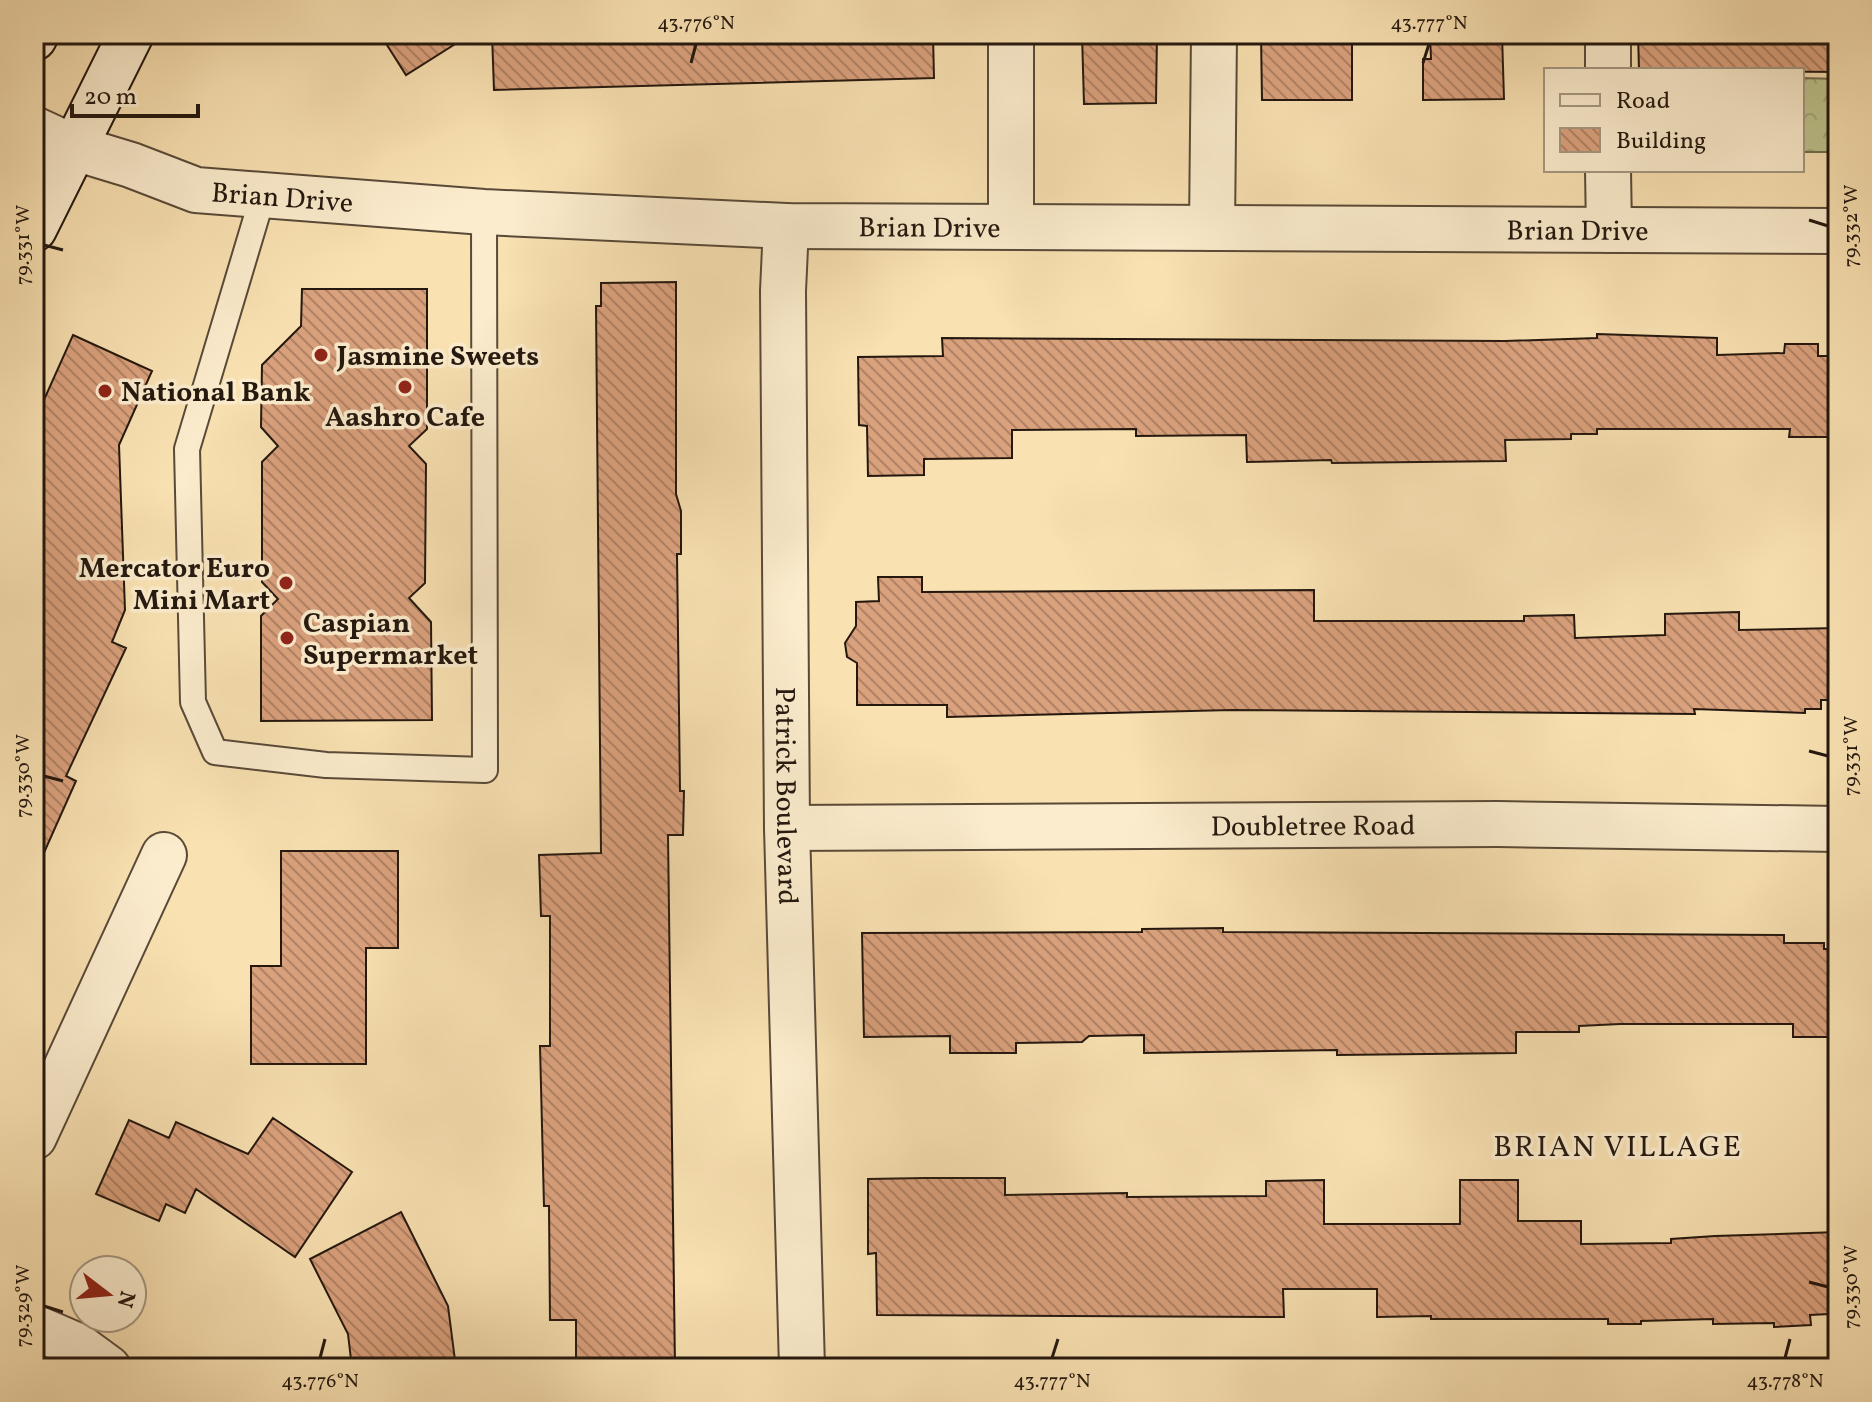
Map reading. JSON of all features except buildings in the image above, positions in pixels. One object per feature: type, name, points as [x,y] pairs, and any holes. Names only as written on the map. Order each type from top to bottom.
[{"type":"street","points":[[34,229],[131,34]]},
{"type":"street","points":[[1011,34],[1011,226]]},
{"type":"street","points":[[1212,228],[1214,34]]},
{"type":"street","points":[[1608,34],[1608,68]]},
{"type":"street","name":"Brian Drive","points":[[34,129],[75,148],[196,190],[484,212],[786,226],[1838,231]]},
{"type":"street","points":[[1608,172],[1609,230]]},
{"type":"street","name":"Patrick Boulevard","points":[[786,226],[783,291],[787,828],[802,1368]]},
{"type":"street","name":"Doubletree Road","points":[[787,828],[1498,824],[1838,829]]},
{"type":"street","points":[[34,1137],[164,855]]},
{"type":"street","points":[[34,1327],[78,1346],[108,1368]]},
{"type":"lane","points":[[263,195],[187,449],[193,702],[215,752],[326,765],[485,770],[484,212]]},
{"type":"green space","points":[[1804,78],[1838,79],[1838,152],[1804,152]]},
{"type":"place","name":"Jasmine Sweets","points":[[321,355]]},
{"type":"place","name":"Aashro Cafe","points":[[405,387]]},
{"type":"place","name":"National Bank","points":[[105,391]]},
{"type":"place","name":"Mercator Euro Mini Mart","points":[[286,583]]},
{"type":"place","name":"Caspian Supermarket","points":[[287,638]]},
{"type":"district","name":"BRIAN VILLAGE","points":[[1618,1146]]}]
